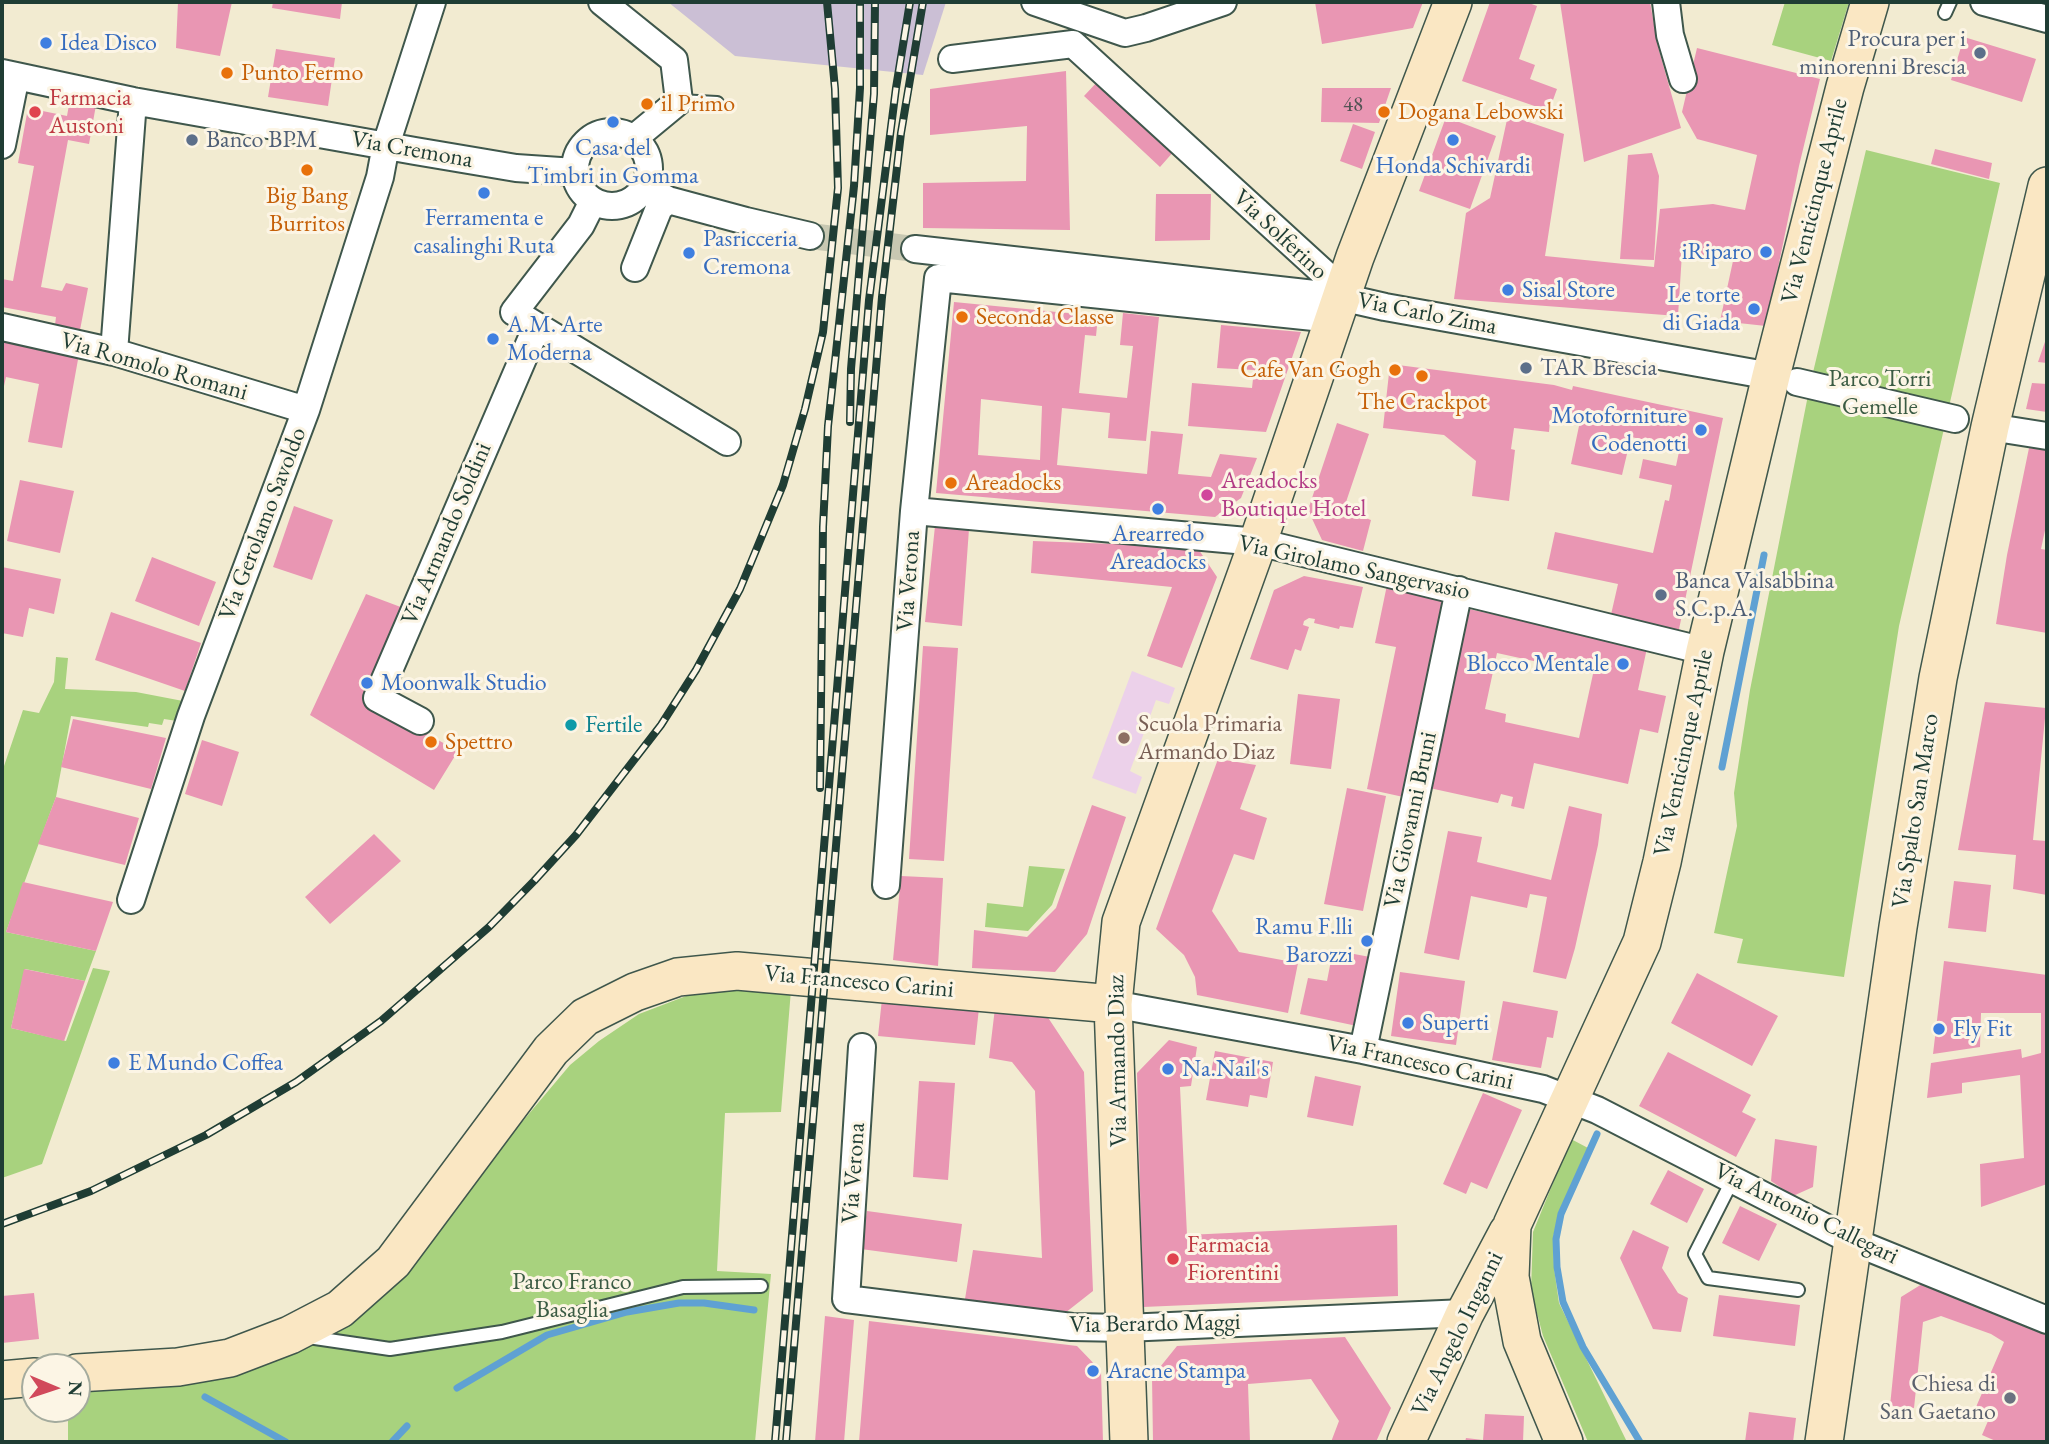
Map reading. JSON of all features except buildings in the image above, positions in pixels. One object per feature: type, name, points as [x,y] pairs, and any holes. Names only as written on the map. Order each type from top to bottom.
[{"type":"street","name":"Via Gerolamo Savoldo","points":[[131,900],[191,716],[306,410],[432,2]]},
{"type":"street","points":[[603,2],[674,60],[679,101],[633,139]]},
{"type":"street","points":[[1035,2],[1125,33],[1146,29],[1215,3]]},
{"type":"street","points":[[1666,2],[1670,35],[1683,79]]},
{"type":"street","name":"Via Venticinque Aprile","points":[[1564,1442],[1522,1341],[1510,1277],[1512,1225],[1642,942],[1662,862],[1705,651],[1784,379],[1844,87],[1870,2]]},
{"type":"street","points":[[1984,2],[2047,19]]},
{"type":"street","name":"Via Solferino","points":[[1337,308],[1450,4]]},
{"type":"street","name":"Via Solferino","points":[[952,60],[1073,44],[1325,274],[1337,308]]},
{"type":"street","name":"Via Cremona","points":[[9,74],[133,101],[516,168],[575,172]]},
{"type":"street","points":[[2,145],[9,74]]},
{"type":"street","points":[[114,352],[133,101]]},
{"type":"street","points":[[610,132],[633,139],[648,160],[649,174],[645,187],[628,203],[604,206],[593,201],[580,189],[575,172],[581,149],[588,141],[610,132]]},
{"type":"street","name":"Via Spalto San Marco","points":[[1824,1442],[1896,941],[1938,678],[1990,428],[2047,186]]},
{"type":"street","points":[[645,187],[668,200],[746,222],[810,236]]},
{"type":"street","points":[[635,268],[659,208],[668,200]]},
{"type":"street","points":[[593,201],[581,225],[514,312],[726,442]]},
{"type":"street","name":"Via Carlo Zima","points":[[915,249],[1337,308]]},
{"type":"street","name":"Via Carlo Zima","points":[[938,278],[1337,308],[1398,310],[1784,379],[1955,419]]},
{"type":"street","name":"Via Verona","points":[[886,885],[914,511],[938,278]]},
{"type":"street","name":"Via Armando Diaz","points":[[1129,1442],[1113,1004],[1121,922],[1258,542],[1337,308]]},
{"type":"street","name":"Via Armando Soldini","points":[[420,721],[377,698],[537,326]]},
{"type":"street","name":"Via Romolo Romani","points":[[2,327],[114,352],[306,410]]},
{"type":"street","points":[[1990,428],[2047,436]]},
{"type":"street","name":"Via Girolamo Sangervasio","points":[[914,511],[1258,542],[1705,651]]},
{"type":"street","name":"Via Giovanni Bruni","points":[[1363,1050],[1459,590]]},
{"type":"street","name":"Via Francesco Carini","points":[[290,1335],[340,1309],[393,1262],[551,1050],[586,1017],[635,992],[678,977],[737,971],[1113,1004],[1363,1050],[1543,1088],[1570,1098]]},
{"type":"street","name":"Via Verona","points":[[846,1300],[862,1047]]},
{"type":"street","name":"Via Antonio Callegari","points":[[1570,1098],[1852,1241],[2047,1320]]},
{"type":"street","name":"Via Angelo Inganni","points":[[1406,1442],[1465,1313],[1512,1225]]},
{"type":"street","name":"Via Berardo Maggi","points":[[846,1300],[1072,1327],[1125,1328],[1465,1313]]},
{"type":"street","points":[[91,1372],[178,1367],[230,1358],[290,1335]]},
{"type":"street","points":[[2,1380],[21,1378]]},
{"type":"lane","points":[[679,101],[717,103],[719,107]]},
{"type":"lane","points":[[1733,1180],[1695,1254],[1708,1278],[1798,1290]]},
{"type":"lane","points":[[290,1335],[390,1349],[502,1332],[684,1287],[761,1286]]},
{"type":"shaded area","points":[[668,2],[946,2],[923,75],[735,56]]},
{"type":"shaded area","name":"Scuola Primaria Armando Diaz","points":[[1132,671],[1175,688],[1169,704],[1156,700],[1130,771],[1142,777],[1136,794],[1092,778]]},
{"type":"green space","points":[[1785,2],[1849,2],[1831,61],[1772,45]]},
{"type":"green space","name":"Parco Torri Gemelle","points":[[1866,150],[2000,183],[1899,626],[1844,977],[1737,963],[1743,939],[1714,933],[1737,826],[1734,793],[1750,690],[1810,385]]},
{"type":"green space","points":[[56,657],[68,658],[65,689],[136,692],[183,701],[177,721],[164,719],[162,725],[149,723],[148,727],[71,716],[56,797],[6,932],[96,951],[85,981],[25,969],[11,1028],[66,1041],[93,968],[110,971],[42,1164],[2,1178],[2,772],[23,710],[39,713],[54,682]]},
{"type":"green space","points":[[1029,866],[1065,869],[1052,905],[1028,931],[985,927],[987,903],[1023,907]]},
{"type":"green space","name":"Parco Franco Basaglia","points":[[746,988],[791,990],[781,1112],[725,1113],[717,1271],[771,1274],[755,1442],[68,1442],[68,1423],[91,1423],[91,1385],[283,1356],[485,1166],[570,1065],[639,1014],[694,993]]},
{"type":"green space","points":[[1571,1139],[1588,1148],[1559,1212],[1553,1238],[1559,1303],[1627,1442],[1588,1442],[1543,1336],[1531,1290],[1533,1232]]},
{"type":"waterway","points":[[1722,767],[1764,555]]},
{"type":"waterway","points":[[1597,1134],[1561,1214],[1556,1239],[1557,1267],[1563,1302],[1583,1347],[1640,1442]]},
{"type":"waterway","points":[[457,1388],[547,1335],[627,1312],[679,1303],[704,1303],[754,1310]]},
{"type":"waterway","points":[[205,1397],[286,1442]]},
{"type":"waterway","points":[[392,1442],[407,1426]]},
{"type":"tunnel","points":[[810,236],[915,249]]},
{"type":"railway","points":[[2,1224],[91,1191],[206,1135],[296,1082],[381,1021],[489,927],[534,881],[576,835],[661,725],[696,670],[740,589],[783,485],[823,332],[838,188],[835,89],[827,2]]},
{"type":"railway","points":[[820,788],[823,527],[828,426],[854,186],[860,88],[860,2]]},
{"type":"railway","points":[[850,422],[851,369],[874,94],[875,2]]},
{"type":"railway","points":[[775,1442],[869,300],[896,88],[910,2]]},
{"type":"railway","points":[[786,1442],[882,297],[901,133],[923,2]]},
{"type":"place","name":"Idea Disco","points":[[46,43]]},
{"type":"place","name":"Procura per i minorenni Brescia","points":[[1980,53]]},
{"type":"place","name":"Punto Fermo","points":[[227,73]]},
{"type":"place","name":"il Primo","points":[[647,104]]},
{"type":"place","name":"Farmacia Austoni","points":[[35,112]]},
{"type":"place","name":"Dogana Lebowski","points":[[1384,112]]},
{"type":"place","name":"Casa del Timbri in Gomma","points":[[613,122]]},
{"type":"place","name":"Banco BPM","points":[[192,140]]},
{"type":"place","name":"Honda Schivardi","points":[[1453,140]]},
{"type":"place","name":"Big Bang Burritos","points":[[307,170]]},
{"type":"place","name":"Ferramenta e casalinghi Ruta","points":[[484,193]]},
{"type":"place","name":"iRiparo","points":[[1766,252]]},
{"type":"place","name":"Pasricceria Cremona","points":[[689,253]]},
{"type":"place","name":"Sisal Store","points":[[1508,290]]},
{"type":"place","name":"Le torte di Giada","points":[[1754,309]]},
{"type":"place","name":"Seconda Classe","points":[[962,317]]},
{"type":"place","name":"A.M. Arte Moderna","points":[[493,339]]},
{"type":"place","name":"TAR Brescia","points":[[1526,368]]},
{"type":"place","name":"Cafe Van Gogh","points":[[1395,370]]},
{"type":"place","name":"The Crackpot","points":[[1422,376]]},
{"type":"place","name":"Motoforniture Codenotti","points":[[1701,430]]},
{"type":"place","name":"Areadocks","points":[[951,483]]},
{"type":"place","name":"Areadocks Boutique Hotel","points":[[1207,495]]},
{"type":"place","name":"Arearredo Areadocks","points":[[1158,509]]},
{"type":"place","name":"Banca Valsabbina S.C.p.A.","points":[[1661,595]]},
{"type":"place","name":"Blocco Mentale","points":[[1623,664]]},
{"type":"place","name":"Moonwalk Studio","points":[[367,683]]},
{"type":"place","name":"Fertile","points":[[571,725]]},
{"type":"place","name":"Scuola Primaria Armando Diaz","points":[[1124,738]]},
{"type":"place","name":"Spettro","points":[[431,742]]},
{"type":"place","name":"Ramu F.lli Barozzi","points":[[1367,941]]},
{"type":"place","name":"Superti","points":[[1408,1023]]},
{"type":"place","name":"Fly Fit","points":[[1939,1029]]},
{"type":"place","name":"E Mundo Coffea","points":[[114,1063]]},
{"type":"place","name":"Na.Nail's","points":[[1168,1069]]},
{"type":"place","name":"Farmacia Fiorentini","points":[[1173,1259]]},
{"type":"place","name":"Aracne Stampa","points":[[1093,1371]]},
{"type":"place","name":"Chiesa di San Gaetano","points":[[2010,1398]]}]
